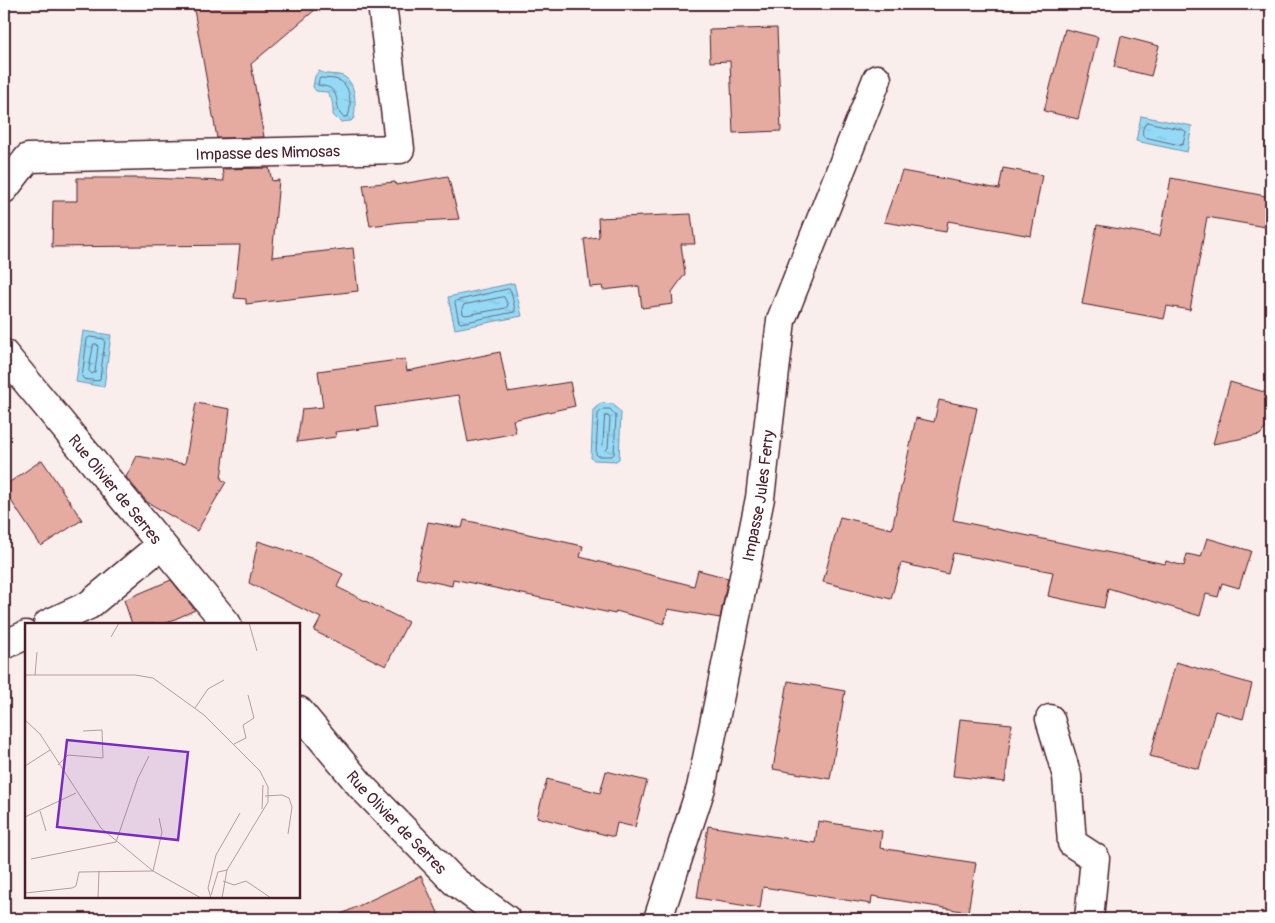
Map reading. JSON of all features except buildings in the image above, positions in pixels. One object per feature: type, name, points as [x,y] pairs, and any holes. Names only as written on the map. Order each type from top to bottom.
[{"type":"street","name":"Impasse des Mimosas","points":[[4,189],[28,158],[400,149],[382,4]]},
{"type":"street","name":"Impasse Jules Ferry","points":[[658,919],[701,788],[705,769],[760,498],[781,320],[877,79]]},
{"type":"street","name":"Rue Olivier de Serres","points":[[4,354],[226,623]]},
{"type":"street","points":[[50,623],[89,605],[161,545]]},
{"type":"street","points":[[4,645],[25,635]]},
{"type":"street","name":"Rue Olivier de Serres","points":[[300,712],[362,787],[454,881],[506,919]]},
{"type":"street","points":[[1050,719],[1067,776],[1072,843],[1095,858],[1089,919]]},
{"type":"water","points":[[319,71],[345,77],[349,81],[355,99],[354,118],[351,121],[340,122],[333,115],[332,102],[327,92],[316,91],[313,87],[315,76]]},
{"type":"water","points":[[1141,116],[1192,126],[1187,152],[1136,141]]},
{"type":"water","points":[[514,283],[522,316],[455,329],[448,297]]},
{"type":"water","points":[[83,331],[111,335],[104,387],[76,382]]},
{"type":"water","points":[[601,403],[614,404],[621,412],[619,459],[616,461],[594,460],[591,458],[593,410]]}]
